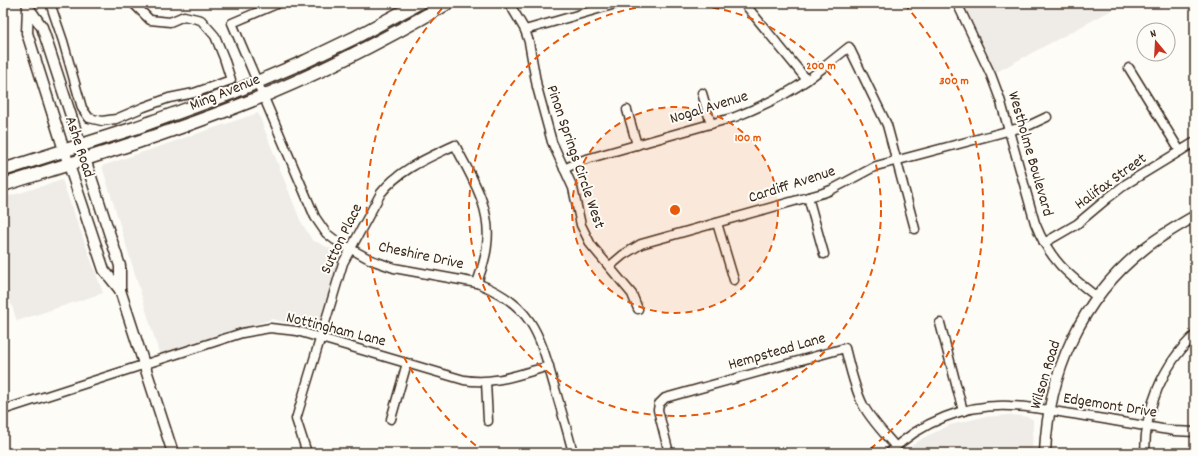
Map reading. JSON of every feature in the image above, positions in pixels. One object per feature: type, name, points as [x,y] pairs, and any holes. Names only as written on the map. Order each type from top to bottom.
[{"type":"main road","name":"Ming Avenue","points":[[3,170],[185,111],[258,82],[354,38],[419,3]]},
{"type":"main road","name":"Ming Avenue","points":[[3,185],[84,160],[191,124],[264,95],[359,52],[448,3]]},
{"type":"street","points":[[50,3],[63,41],[82,108],[90,118],[102,121],[116,119],[169,98],[194,93],[231,80],[224,58],[214,36],[200,20],[184,16],[170,22],[150,20],[133,3]]},
{"type":"street","name":"Cheshire Drive","points":[[279,3],[232,23],[264,95],[315,218],[326,233],[335,240],[381,265],[477,283],[501,294],[523,312],[542,343],[573,453]]},
{"type":"street","name":"Pinon Springs Circle West","points":[[509,3],[525,30],[529,42],[533,74],[538,94],[552,142],[573,188],[581,225],[591,245],[632,294],[638,309]]},
{"type":"street","points":[[525,30],[616,3]]},
{"type":"street","name":"Westholme Boulevard","points":[[957,3],[991,75],[1010,130],[1035,223],[1044,243],[1061,268],[1097,297]]},
{"type":"street","points":[[748,4],[807,80]]},
{"type":"street","name":"Ashe Road","points":[[28,5],[42,27],[84,160],[120,266],[120,290],[173,453]]},
{"type":"street","name":"Ashe Road","points":[[28,5],[27,33],[64,150],[104,270],[120,290]]},
{"type":"street","name":"Nogal Avenue","points":[[564,169],[582,160],[735,117],[759,107],[807,80],[849,47],[887,125],[897,160]]},
{"type":"street","points":[[1129,68],[1180,151]]},
{"type":"street","points":[[702,93],[711,124]]},
{"type":"street","points":[[627,110],[637,144]]},
{"type":"street","name":"Cardiff Avenue","points":[[610,266],[623,255],[641,244],[831,190],[876,166],[1038,122],[1047,117]]},
{"type":"street","name":"Halifax Street","points":[[1044,243],[1077,224],[1126,184],[1195,142]]},
{"type":"street","name":"Sutton Place","points":[[307,453],[296,419],[338,276],[350,249],[381,193],[388,185],[405,170],[455,144],[481,196],[488,220],[487,246],[477,283]]},
{"type":"street","points":[[897,160],[915,229]]},
{"type":"street","points":[[808,197],[824,254]]},
{"type":"street","name":"Wilson Road","points":[[1045,453],[1049,411],[1054,388],[1065,354],[1076,330],[1097,297],[1114,276],[1144,249],[1195,216]]},
{"type":"street","points":[[718,223],[734,280]]},
{"type":"street","points":[[940,323],[963,411]]},
{"type":"street","name":"Nottingham Lane","points":[[3,410],[255,330],[283,329],[297,331],[464,380],[486,382],[496,381],[549,366]]},
{"type":"street","points":[[1145,453],[1147,426],[1151,407],[1164,376],[1180,351],[1195,335]]},
{"type":"street","name":"Hempstead Lane","points":[[669,453],[658,410],[659,404],[665,398],[845,348],[863,405],[871,418],[895,446]]},
{"type":"street","points":[[391,419],[407,363]]},
{"type":"street","points":[[486,382],[488,421]]},
{"type":"street","name":"Edgemont Drive","points":[[889,453],[895,446],[914,432],[932,422],[963,411],[980,408],[1010,406],[1175,431],[1195,432]]},
{"type":"shaded area","points":[[952,3],[1125,3],[991,75]]},
{"type":"shaded area","points":[[258,113],[300,220],[312,240],[340,253],[317,330],[272,319],[160,356],[102,166]]},
{"type":"shaded area","points":[[62,180],[103,293],[17,321],[10,300],[3,301],[3,198]]},
{"type":"shaded area","points":[[1010,415],[1029,417],[1033,420],[1032,453],[902,453],[923,438],[950,425],[983,417]]}]
